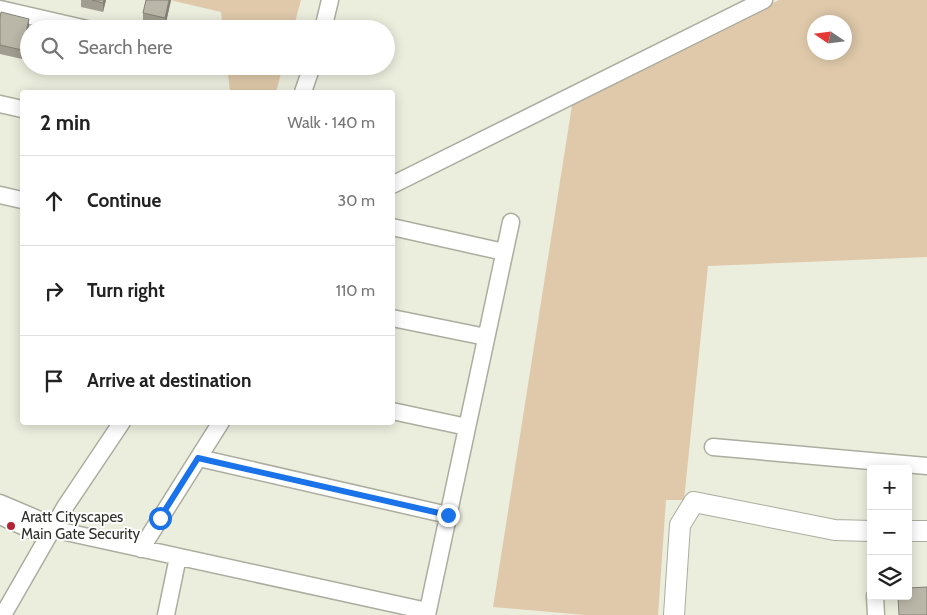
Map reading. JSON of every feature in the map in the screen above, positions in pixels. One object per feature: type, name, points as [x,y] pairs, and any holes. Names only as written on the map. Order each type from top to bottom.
[{"type":"main road","points":[[674,615],[680,525],[694,502],[835,530],[867,530]]},
{"type":"main road","points":[[912,531],[927,531]]},
{"type":"street","points":[[326,20],[330,0]]},
{"type":"street","points":[[395,184],[764,0]]},
{"type":"street","points":[[0,9],[48,20]]},
{"type":"street","points":[[304,90],[309,75]]},
{"type":"street","points":[[0,104],[20,109]]},
{"type":"street","points":[[0,194],[20,199]]},
{"type":"street","points":[[4,511],[51,531],[178,557],[427,613],[511,222]]},
{"type":"street","points":[[395,228],[504,252]]},
{"type":"street","points":[[395,319],[486,338]]},
{"type":"street","points":[[395,412],[467,426]]},
{"type":"street","points":[[4,605],[120,425]]},
{"type":"street","points":[[141,549],[219,425]]},
{"type":"street","points":[[713,447],[927,466]]},
{"type":"street","points":[[198,458],[448,515]]},
{"type":"street","points":[[166,615],[178,557]]},
{"type":"street","points":[[875,600],[876,615]]},
{"type":"shaded area","points":[[170,0],[301,0],[295,20],[222,20],[221,12]]},
{"type":"shaded area","points":[[779,0],[927,0],[927,257],[708,266],[684,500],[666,500],[658,615],[585,615],[493,607],[573,99]]},
{"type":"shaded area","points":[[228,75],[281,75],[277,90],[230,90]]},
{"type":"building","points":[[92,0],[104,0],[103,3]]},
{"type":"building","points":[[146,0],[169,0],[165,18],[143,13]]},
{"type":"building","points":[[1,12],[29,19],[20,20],[20,50],[0,45]]},
{"type":"building","points":[[927,587],[927,615],[899,615],[898,600],[912,600],[912,588]]},
{"type":"place","name":"Aratt Cityscapes Main Gate Security","points":[[11,526]]},
{"type":"route","points":[[160,518],[198,458],[448,515]]}]
